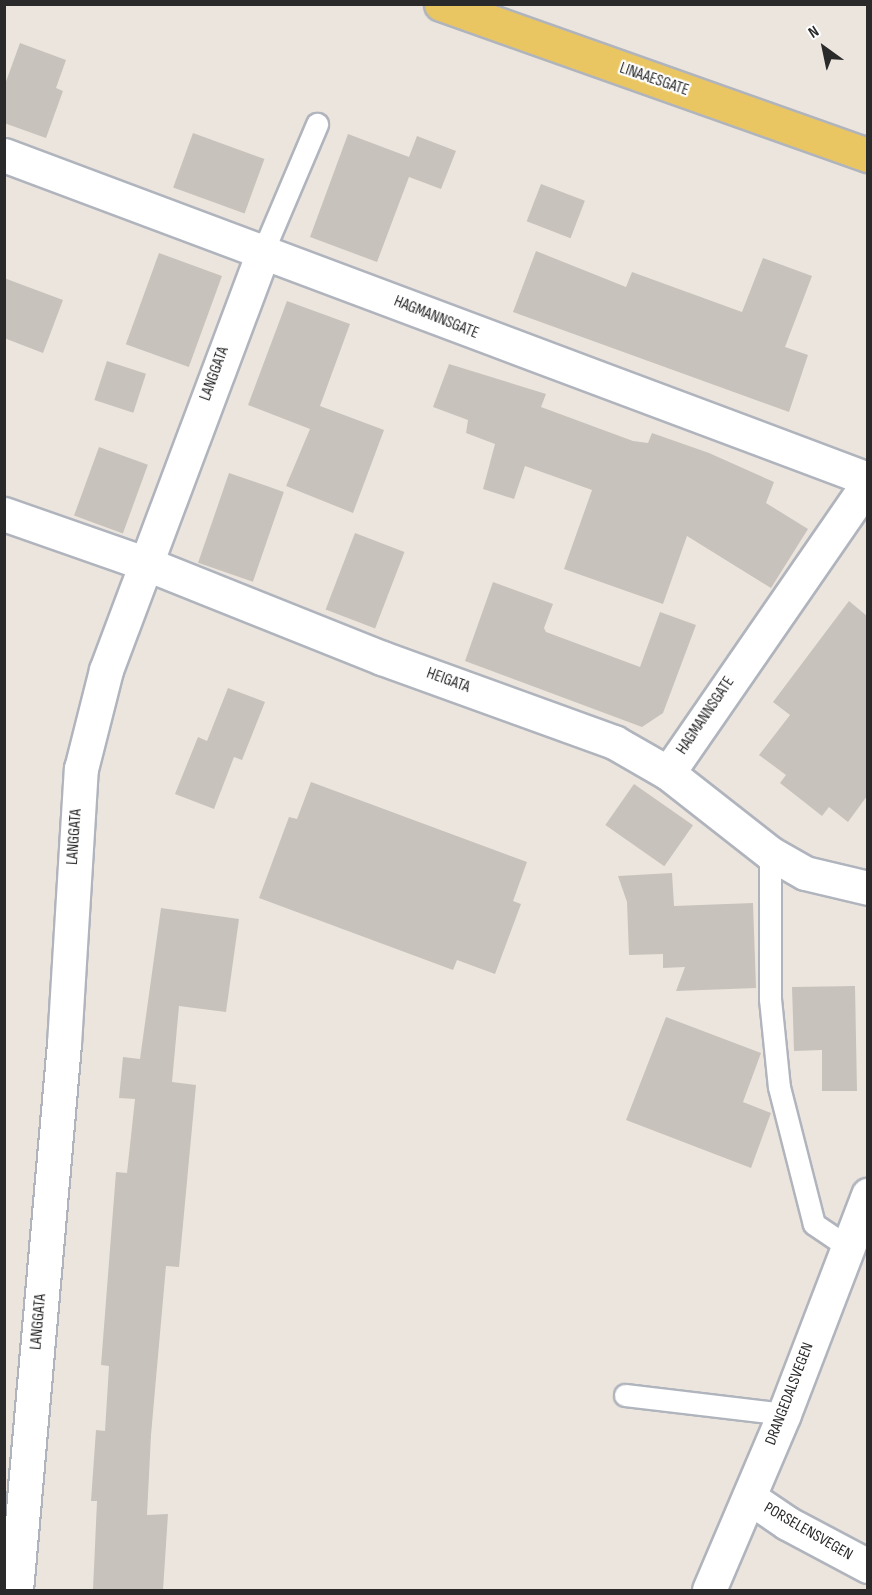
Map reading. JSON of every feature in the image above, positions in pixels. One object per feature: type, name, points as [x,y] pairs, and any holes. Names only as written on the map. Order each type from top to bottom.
[{"type":"main road","name":"LINAAESGATE","points":[[441,4],[867,155]]},
{"type":"street","name":"HAGMANNSGATE","points":[[4,155],[264,249],[478,334],[867,481],[668,773]]},
{"type":"street","name":"LANGGATA","points":[[16,1590],[64,1044],[81,768],[106,670],[147,564],[231,330],[264,249]]},
{"type":"street","name":"HEIGATA","points":[[4,514],[147,564],[382,658],[614,742],[668,773],[770,853],[806,873],[867,888]]},
{"type":"street","name":"DRANGEDALSVEGEN","points":[[709,1590],[784,1414],[867,1195]]},
{"type":"street","name":"PORSELENSVEGEN","points":[[748,1497],[787,1523],[867,1566]]},
{"type":"lane","name":"LANGGATA","points":[[264,249],[317,124]]},
{"type":"lane","points":[[770,853],[770,999],[779,1087],[814,1224],[847,1246]]},
{"type":"lane","points":[[625,1395],[784,1414]]},
{"type":"building","points":[[20,43],[66,60],[56,88],[63,91],[46,138],[4,123],[4,87]]},
{"type":"building","points":[[193,133],[264,159],[245,213],[173,188]]},
{"type":"building","points":[[348,134],[409,157],[417,136],[456,151],[441,189],[409,177],[377,262],[310,237]]},
{"type":"building","points":[[541,184],[585,201],[571,238],[527,221]]},
{"type":"building","points":[[536,251],[626,287],[632,272],[742,312],[763,258],[812,276],[785,347],[808,355],[789,412],[513,312]]},
{"type":"building","points":[[159,253],[222,276],[189,367],[126,344]]},
{"type":"building","points":[[4,278],[63,300],[43,353],[4,338]]},
{"type":"building","points":[[287,301],[350,324],[320,406],[384,430],[353,513],[286,486],[310,429],[248,405]]},
{"type":"building","points":[[107,361],[146,374],[133,413],[94,400]]},
{"type":"building","points":[[449,364],[546,394],[541,407],[633,441],[648,443],[652,433],[709,453],[774,482],[766,503],[808,529],[771,588],[687,536],[663,604],[564,569],[592,490],[525,466],[514,499],[483,489],[495,444],[466,433],[468,420],[433,407]]},
{"type":"building","points":[[99,447],[148,465],[123,533],[74,516]]},
{"type":"building","points":[[229,473],[284,492],[253,582],[198,563]]},
{"type":"building","points":[[355,533],[404,552],[375,629],[326,610]]},
{"type":"building","points":[[493,582],[553,604],[544,628],[546,632],[640,667],[660,612],[696,625],[663,713],[642,727],[465,661]]},
{"type":"building","points":[[849,601],[867,616],[867,796],[848,822],[829,807],[822,816],[780,783],[786,775],[759,755],[790,715],[773,702]]},
{"type":"building","points":[[228,688],[265,702],[242,760],[234,757],[214,809],[175,794],[198,737],[207,741]]},
{"type":"building","points":[[311,782],[527,862],[513,901],[521,904],[495,974],[457,960],[453,970],[259,898],[289,817],[297,819]]},
{"type":"building","points":[[634,784],[693,825],[664,866],[605,825]]},
{"type":"building","points":[[672,873],[674,906],[753,903],[756,988],[676,991],[685,967],[663,968],[663,954],[629,955],[627,902],[618,876]]},
{"type":"building","points":[[161,908],[239,919],[226,1012],[179,1006],[172,1082],[196,1085],[179,1267],[166,1266],[151,1435],[147,1515],[168,1514],[163,1590],[93,1590],[97,1501],[91,1501],[96,1430],[105,1431],[109,1366],[101,1365],[116,1172],[127,1173],[135,1099],[119,1098],[123,1057],[140,1059]]},
{"type":"building","points":[[855,986],[857,1091],[822,1091],[822,1050],[794,1051],[792,987]]},
{"type":"building","points":[[666,1017],[761,1053],[743,1102],[771,1113],[751,1168],[626,1120]]}]
